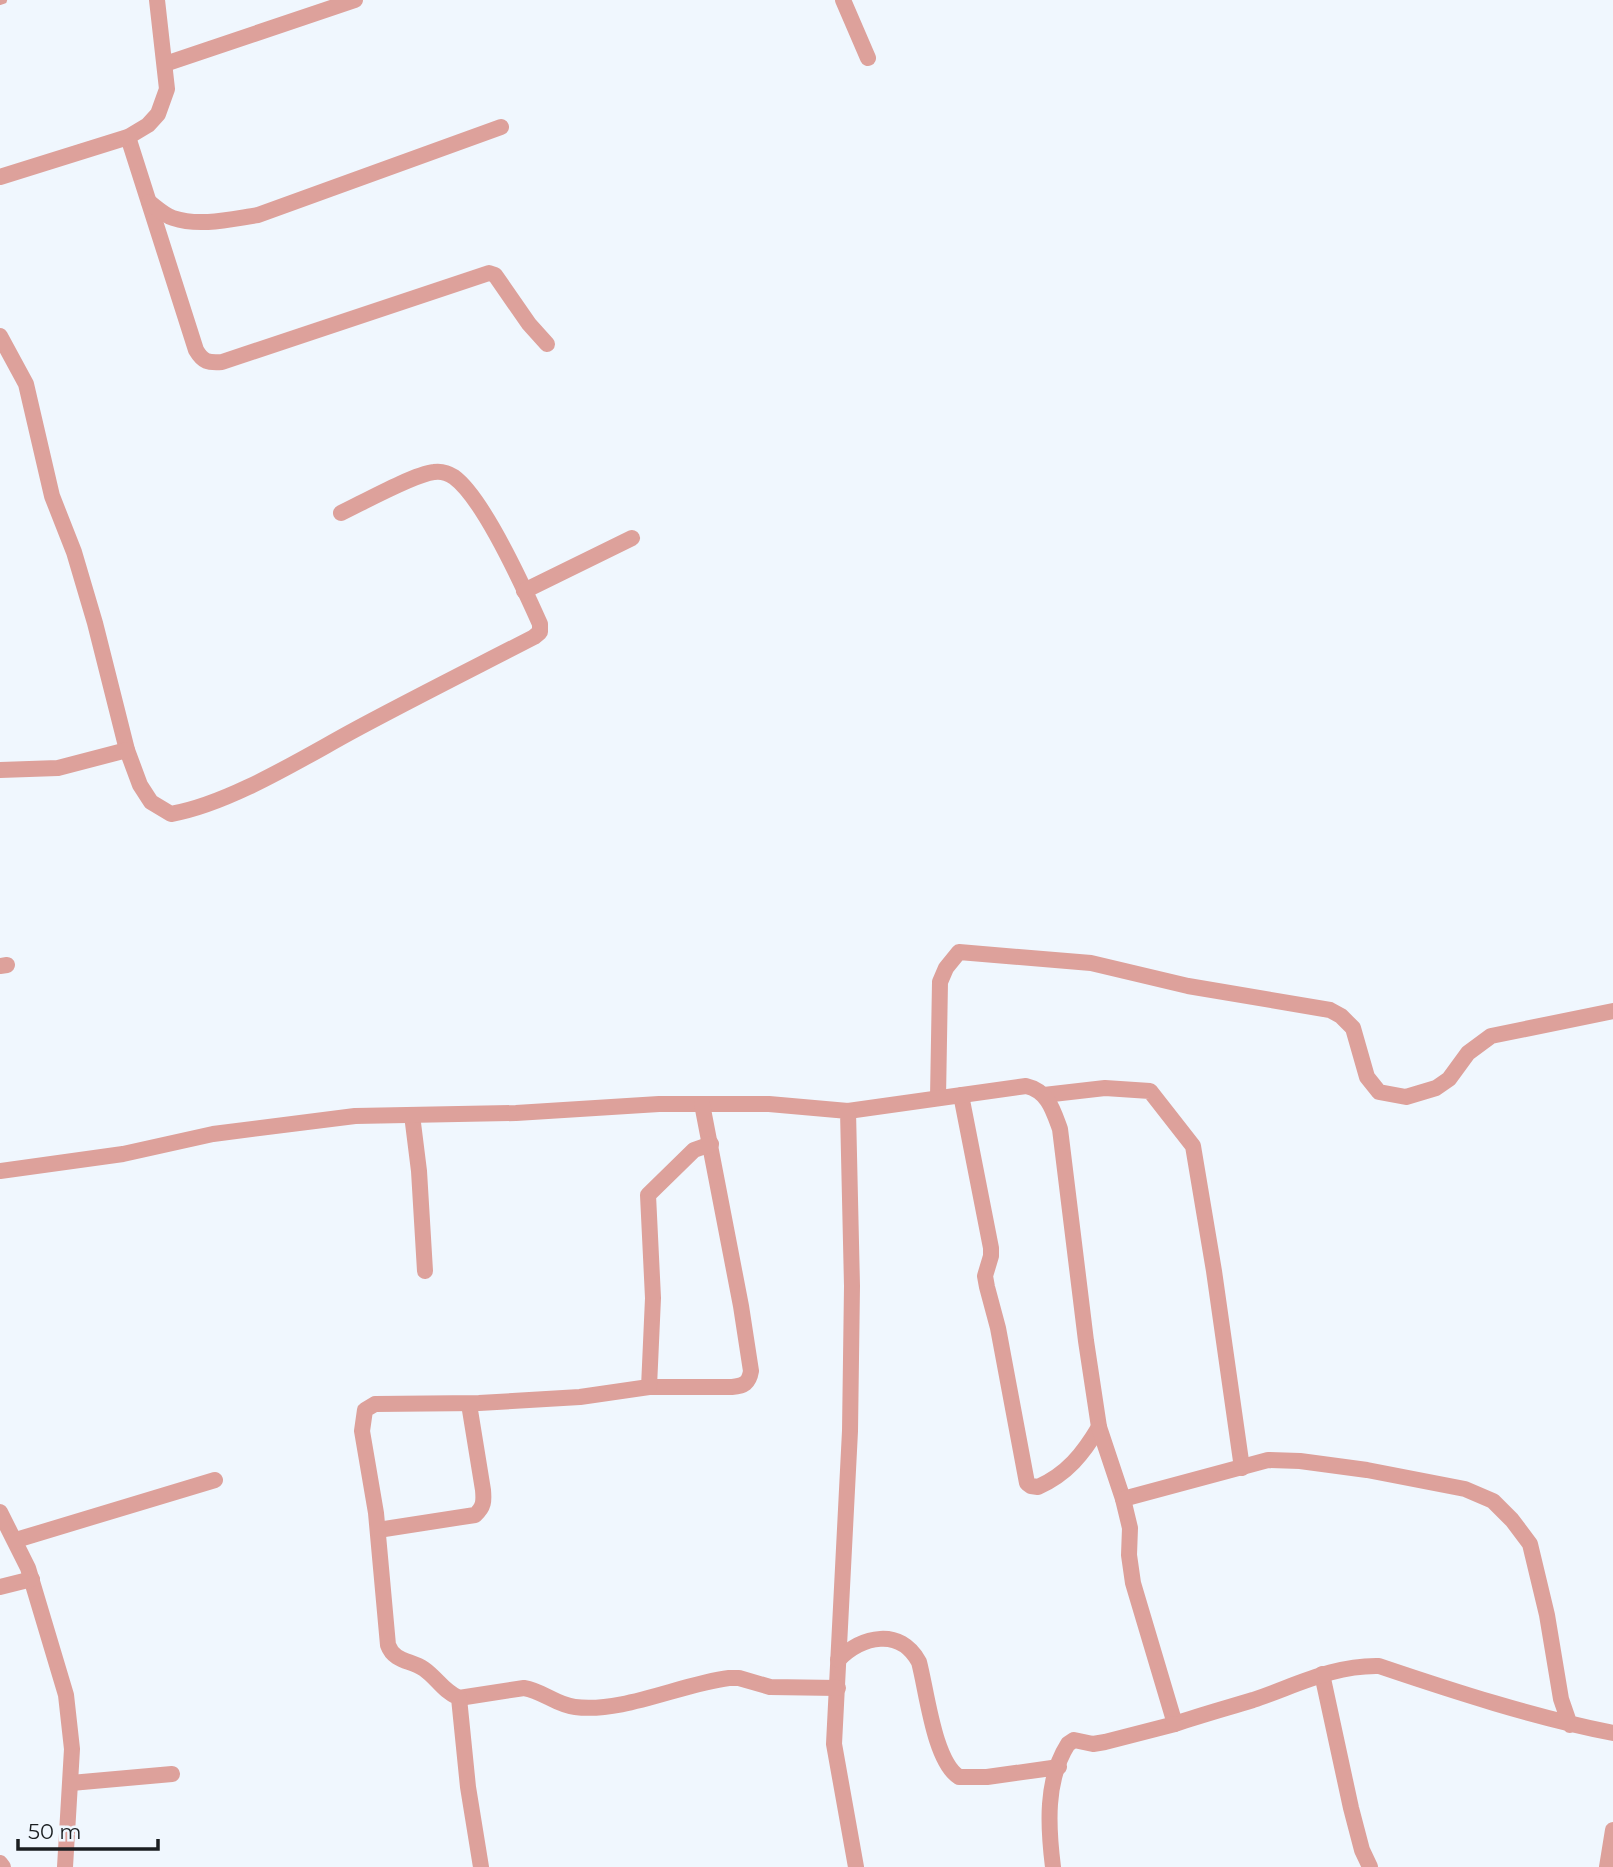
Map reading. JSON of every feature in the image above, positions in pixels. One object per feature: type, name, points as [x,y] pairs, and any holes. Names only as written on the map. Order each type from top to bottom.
[{"type":"street","points":[[0,177],[128,137],[148,125],[161,107],[167,89],[157,0]]},
{"type":"street","points":[[843,0],[868,58]]},
{"type":"street","points":[[165,64],[346,1]]},
{"type":"street","points":[[149,202],[171,218],[190,222],[258,215],[501,127]]},
{"type":"street","points":[[128,137],[196,350],[201,359],[208,363],[222,362],[489,273],[495,275],[529,324],[547,344]]},
{"type":"street","points":[[0,336],[26,384],[52,496],[74,552],[127,750],[139,785],[151,802],[171,814],[196,810],[286,767],[538,635],[540,624],[494,532],[474,498],[453,476],[444,472],[426,473],[341,513]]},
{"type":"street","points":[[524,591],[632,538]]},
{"type":"street","points":[[0,770],[58,768],[127,750]]},
{"type":"street","points":[[938,1098],[940,982],[946,968],[959,952],[1091,963],[1188,986],[1330,1010],[1353,1028],[1367,1077],[1379,1092],[1406,1097],[1436,1088],[1449,1079],[1468,1054],[1490,1036],[1613,1011]]},
{"type":"street","points":[[0,1171],[123,1154],[226,1132],[355,1116],[516,1113],[659,1104],[769,1104],[848,1111],[1026,1086],[1035,1088],[1050,1104],[1060,1129],[1099,1427],[1130,1528],[1129,1555],[1133,1583],[1175,1724]]},
{"type":"street","points":[[1044,1096],[1105,1088],[1150,1091],[1193,1146],[1242,1468]]},
{"type":"street","points":[[961,1095],[991,1248],[985,1276],[998,1328],[1027,1483],[1038,1487],[1071,1467],[1085,1451],[1099,1427]]},
{"type":"street","points":[[702,1104],[741,1306],[751,1371],[749,1379],[746,1384],[732,1387],[649,1387],[580,1397],[469,1404],[375,1404],[365,1410],[362,1432],[378,1530],[390,1652],[426,1670],[449,1693],[458,1698],[524,1688],[535,1690],[565,1706],[597,1708],[729,1678],[739,1678],[770,1687],[838,1688]]},
{"type":"street","points":[[848,1111],[852,1286],[850,1432],[834,1744],[856,1867]]},
{"type":"street","points":[[412,1115],[419,1171],[425,1271]]},
{"type":"street","points":[[649,1387],[653,1298],[648,1195],[694,1150],[711,1144]]},
{"type":"street","points":[[378,1530],[475,1515],[481,1509],[484,1501],[483,1490],[469,1404]]},
{"type":"street","points":[[1123,1499],[1268,1460],[1340,1466],[1465,1489],[1493,1501],[1531,1544],[1547,1615],[1561,1699],[1570,1725]]},
{"type":"street","points":[[16,1540],[215,1480]]},
{"type":"street","points":[[0,1512],[16,1540],[32,1579],[66,1695],[72,1749],[65,1867]]},
{"type":"street","points":[[0,1587],[32,1579]]},
{"type":"street","points":[[838,1660],[862,1642],[875,1639],[898,1640],[914,1651],[919,1662],[938,1749],[947,1766],[959,1777],[987,1777],[1059,1767]]},
{"type":"street","points":[[1053,1867],[1048,1830],[1051,1795],[1065,1748],[1074,1740],[1093,1744],[1175,1724],[1253,1700],[1322,1674],[1361,1665],[1379,1666],[1570,1725],[1613,1733]]},
{"type":"street","points":[[1322,1674],[1354,1819],[1362,1850],[1370,1867]]},
{"type":"street","points":[[458,1698],[481,1867]]},
{"type":"street","points":[[71,1783],[172,1774]]},
{"type":"street","points":[[1607,1867],[1613,1830]]},
{"type":"street","points":[[0,1863],[3,1867]]}]
